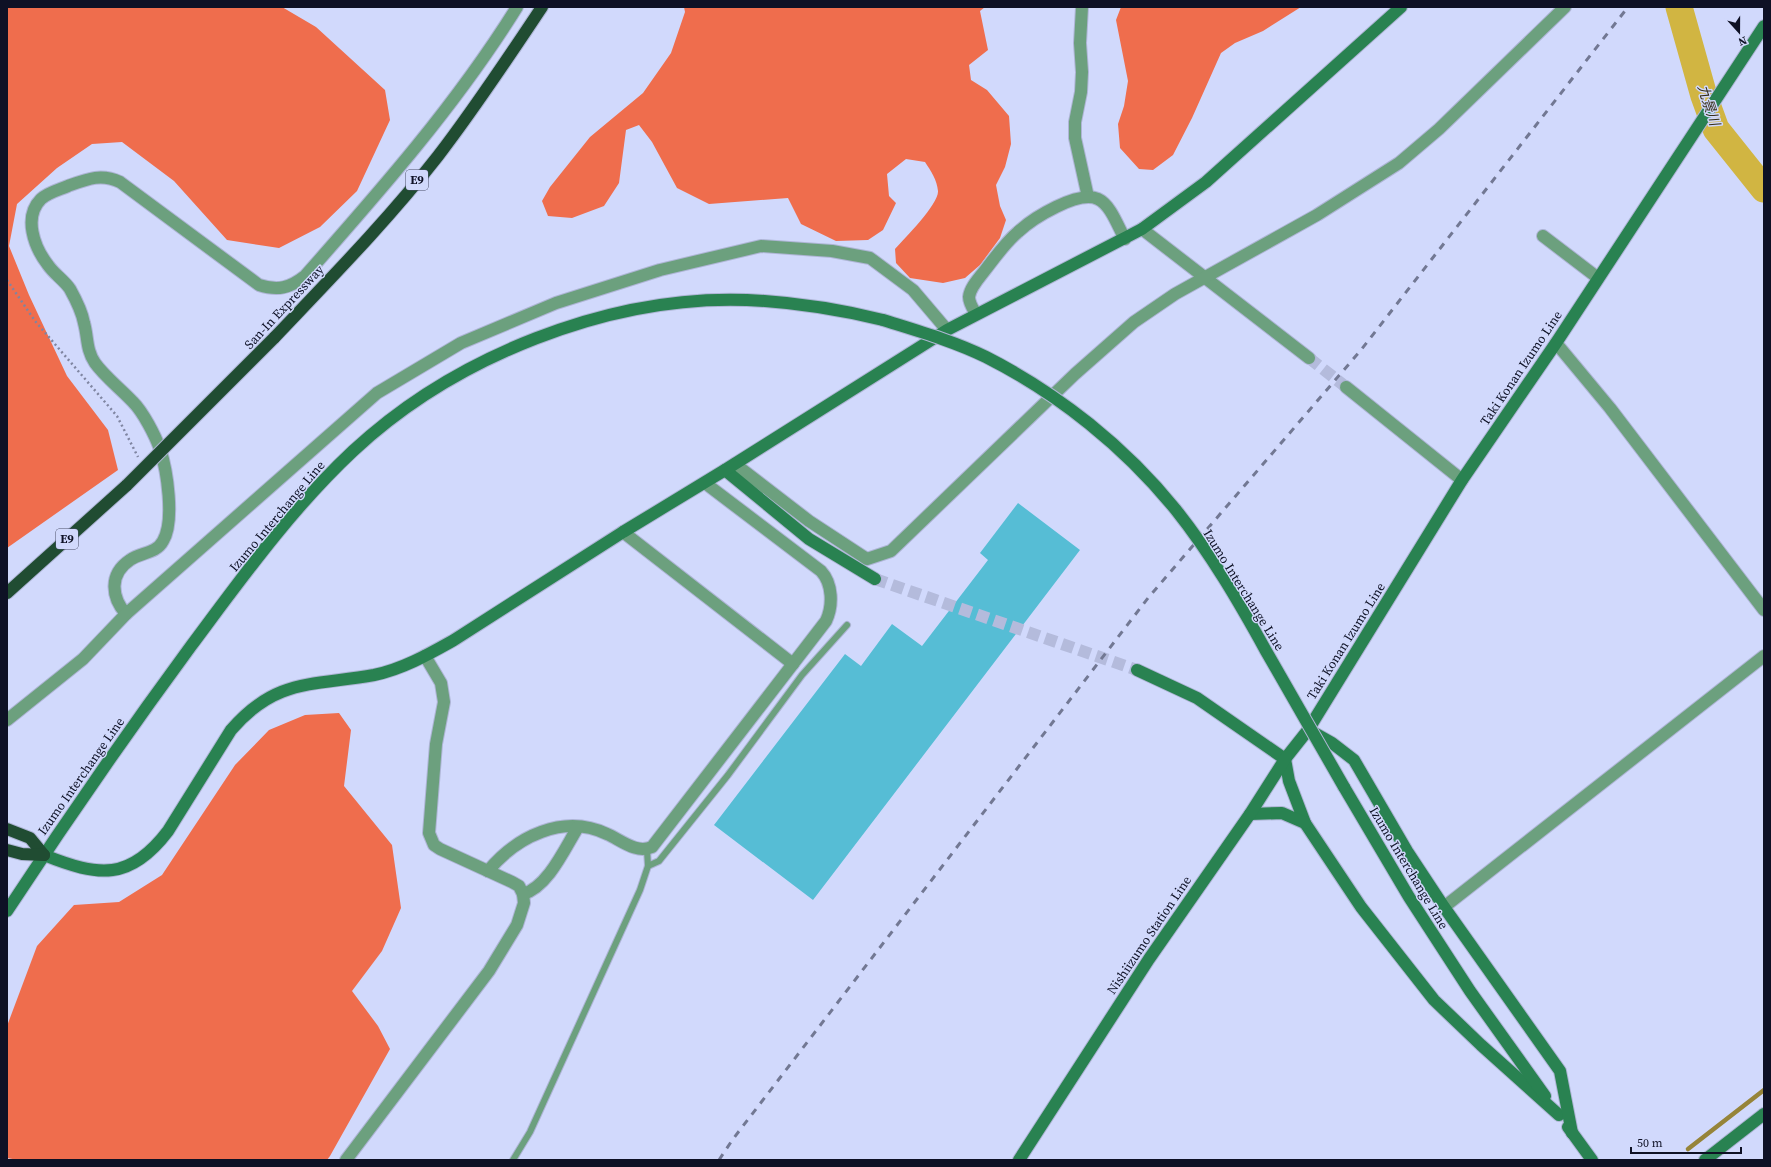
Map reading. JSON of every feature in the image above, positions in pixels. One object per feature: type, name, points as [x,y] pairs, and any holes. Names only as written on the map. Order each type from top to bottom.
[{"type":"highway","name":"San-In Expressway","points":[[7,593],[127,484],[274,338],[371,235],[437,156],[495,77],[542,7]]},
{"type":"highway","points":[[7,829],[30,838],[44,855]]},
{"type":"highway","points":[[7,850],[22,854],[44,855]]},
{"type":"main road","points":[[44,855],[77,868],[90,870],[114,870],[136,863],[156,846],[168,831],[231,730],[255,706],[267,698],[303,685],[391,670],[425,656],[454,640],[623,532],[705,483],[947,330],[1142,229],[1206,182],[1401,7]]},
{"type":"main road","name":"Taki Konan Izumo Line","points":[[1308,730],[1462,480],[1556,343],[1764,26]]},
{"type":"main road","name":"Izumo Interchange Line","points":[[7,911],[149,703],[231,592],[296,510],[342,462],[373,434],[439,387],[466,370],[524,342],[601,317],[639,309],[712,300],[744,300],[816,306],[883,320],[952,342],[992,361],[1025,380],[1077,415],[1128,458],[1175,510],[1214,563],[1235,595],[1344,787],[1409,897],[1466,985],[1592,1160]]},
{"type":"main road","points":[[730,467],[809,539],[875,579]]},
{"type":"main road","points":[[1137,670],[1197,698],[1285,759],[1289,781],[1305,823],[1361,907],[1434,1000],[1481,1045],[1559,1115]]},
{"type":"main road","points":[[1308,730],[1332,743],[1354,760],[1407,851],[1560,1071],[1572,1133]]},
{"type":"main road","name":"Nishiizumo Station Line","points":[[1019,1160],[1148,959],[1250,814],[1285,759],[1308,730]]},
{"type":"main road","points":[[1250,814],[1282,813],[1305,823]]},
{"type":"main road","points":[[1705,1160],[1764,1114]]},
{"type":"street","points":[[126,614],[118,604],[114,591],[115,579],[122,567],[131,559],[156,549],[163,542],[168,530],[169,514],[165,468],[158,444],[135,404],[95,362],[86,342],[84,322],[70,290],[42,256],[31,228],[31,217],[35,206],[51,193],[94,177],[104,176],[112,178],[120,182],[259,285],[278,289],[287,287],[304,276],[414,151],[482,59],[517,7]]},
{"type":"street","points":[[1082,7],[1080,43],[1082,72],[1081,92],[1075,122],[1076,138],[1088,197]]},
{"type":"street","points":[[730,467],[867,559],[891,551],[1075,374],[1134,322],[1175,294],[1317,215],[1399,163],[1439,129],[1565,7]]},
{"type":"street","points":[[976,314],[969,297],[972,288],[1005,245],[1018,232],[1047,212],[1078,199],[1088,197],[1097,198],[1107,206],[1125,239]]},
{"type":"street","points":[[1142,229],[1308,358]]},
{"type":"street","points":[[1543,236],[1598,278]]},
{"type":"street","points":[[7,720],[84,659],[126,614],[377,393],[461,343],[556,303],[660,270],[761,246],[824,250],[870,258],[913,290],[947,330]]},
{"type":"street","points":[[1556,343],[1610,408],[1764,610]]},
{"type":"street","points":[[1346,387],[1462,480]]},
{"type":"street","points":[[488,871],[508,850],[529,836],[559,828],[578,827],[606,833],[635,848],[647,850],[656,844],[829,615],[830,587],[826,576],[705,483]]},
{"type":"street","points":[[623,532],[793,664]]},
{"type":"street","points":[[346,1160],[489,971],[520,918],[524,903],[523,894],[519,886],[440,849],[431,840],[429,833],[436,744],[443,697],[441,683],[425,656]]},
{"type":"street","points":[[1444,906],[1764,656]]},
{"type":"street","points":[[523,894],[530,892],[541,884],[578,827]]},
{"type":"lane","points":[[648,866],[659,861],[728,775],[802,675],[847,625]]},
{"type":"lane","points":[[513,1160],[534,1125],[640,890],[648,866],[647,850]]},
{"type":"path","points":[[7,280],[35,321],[117,416],[139,458]]},
{"type":"shaded area","points":[[7,7],[282,7],[316,27],[385,90],[390,120],[357,191],[320,227],[279,248],[227,240],[174,181],[122,142],[92,144],[57,168],[17,204],[9,246],[29,295],[67,376],[108,430],[118,470],[7,548]]},
{"type":"shaded area","points":[[684,7],[985,7],[980,11],[988,50],[969,65],[971,80],[987,90],[1009,116],[1011,144],[1005,167],[996,185],[1000,206],[1006,220],[1000,238],[980,265],[965,278],[943,283],[910,278],[896,263],[895,249],[921,221],[937,197],[938,191],[936,183],[925,162],[906,159],[887,174],[889,196],[896,203],[883,230],[868,240],[836,241],[801,224],[788,198],[709,204],[677,188],[652,142],[639,125],[626,130],[619,183],[604,206],[572,218],[548,216],[542,201],[550,187],[590,137],[643,93],[671,53],[685,12]]},
{"type":"shaded area","points":[[1121,7],[1301,7],[1263,31],[1235,43],[1221,53],[1192,118],[1173,155],[1153,170],[1139,169],[1120,148],[1118,124],[1124,106],[1128,81],[1116,20]]},
{"type":"shaded area","points":[[339,713],[351,730],[344,786],[392,845],[401,908],[382,951],[352,991],[378,1026],[390,1049],[330,1156],[327,1160],[18,1160],[7,1158],[7,1026],[37,946],[74,905],[119,902],[162,875],[235,765],[269,730],[305,715]]},
{"type":"building","points":[[1018,503],[1080,550],[813,900],[714,825],[845,654],[861,666],[892,624],[922,646],[988,560],[980,553]]},
{"type":"waterway","name":"九景川","points":[[1679,7],[1704,96],[1716,129],[1764,189]]},
{"type":"waterway","points":[[1688,1149],[1764,1090]]},
{"type":"tunnel","points":[[1309,358],[1346,387]]},
{"type":"tunnel","points":[[875,579],[1137,670]]},
{"type":"railway","points":[[719,1160],[733,1139],[1148,598],[1361,350],[1628,7]]}]
